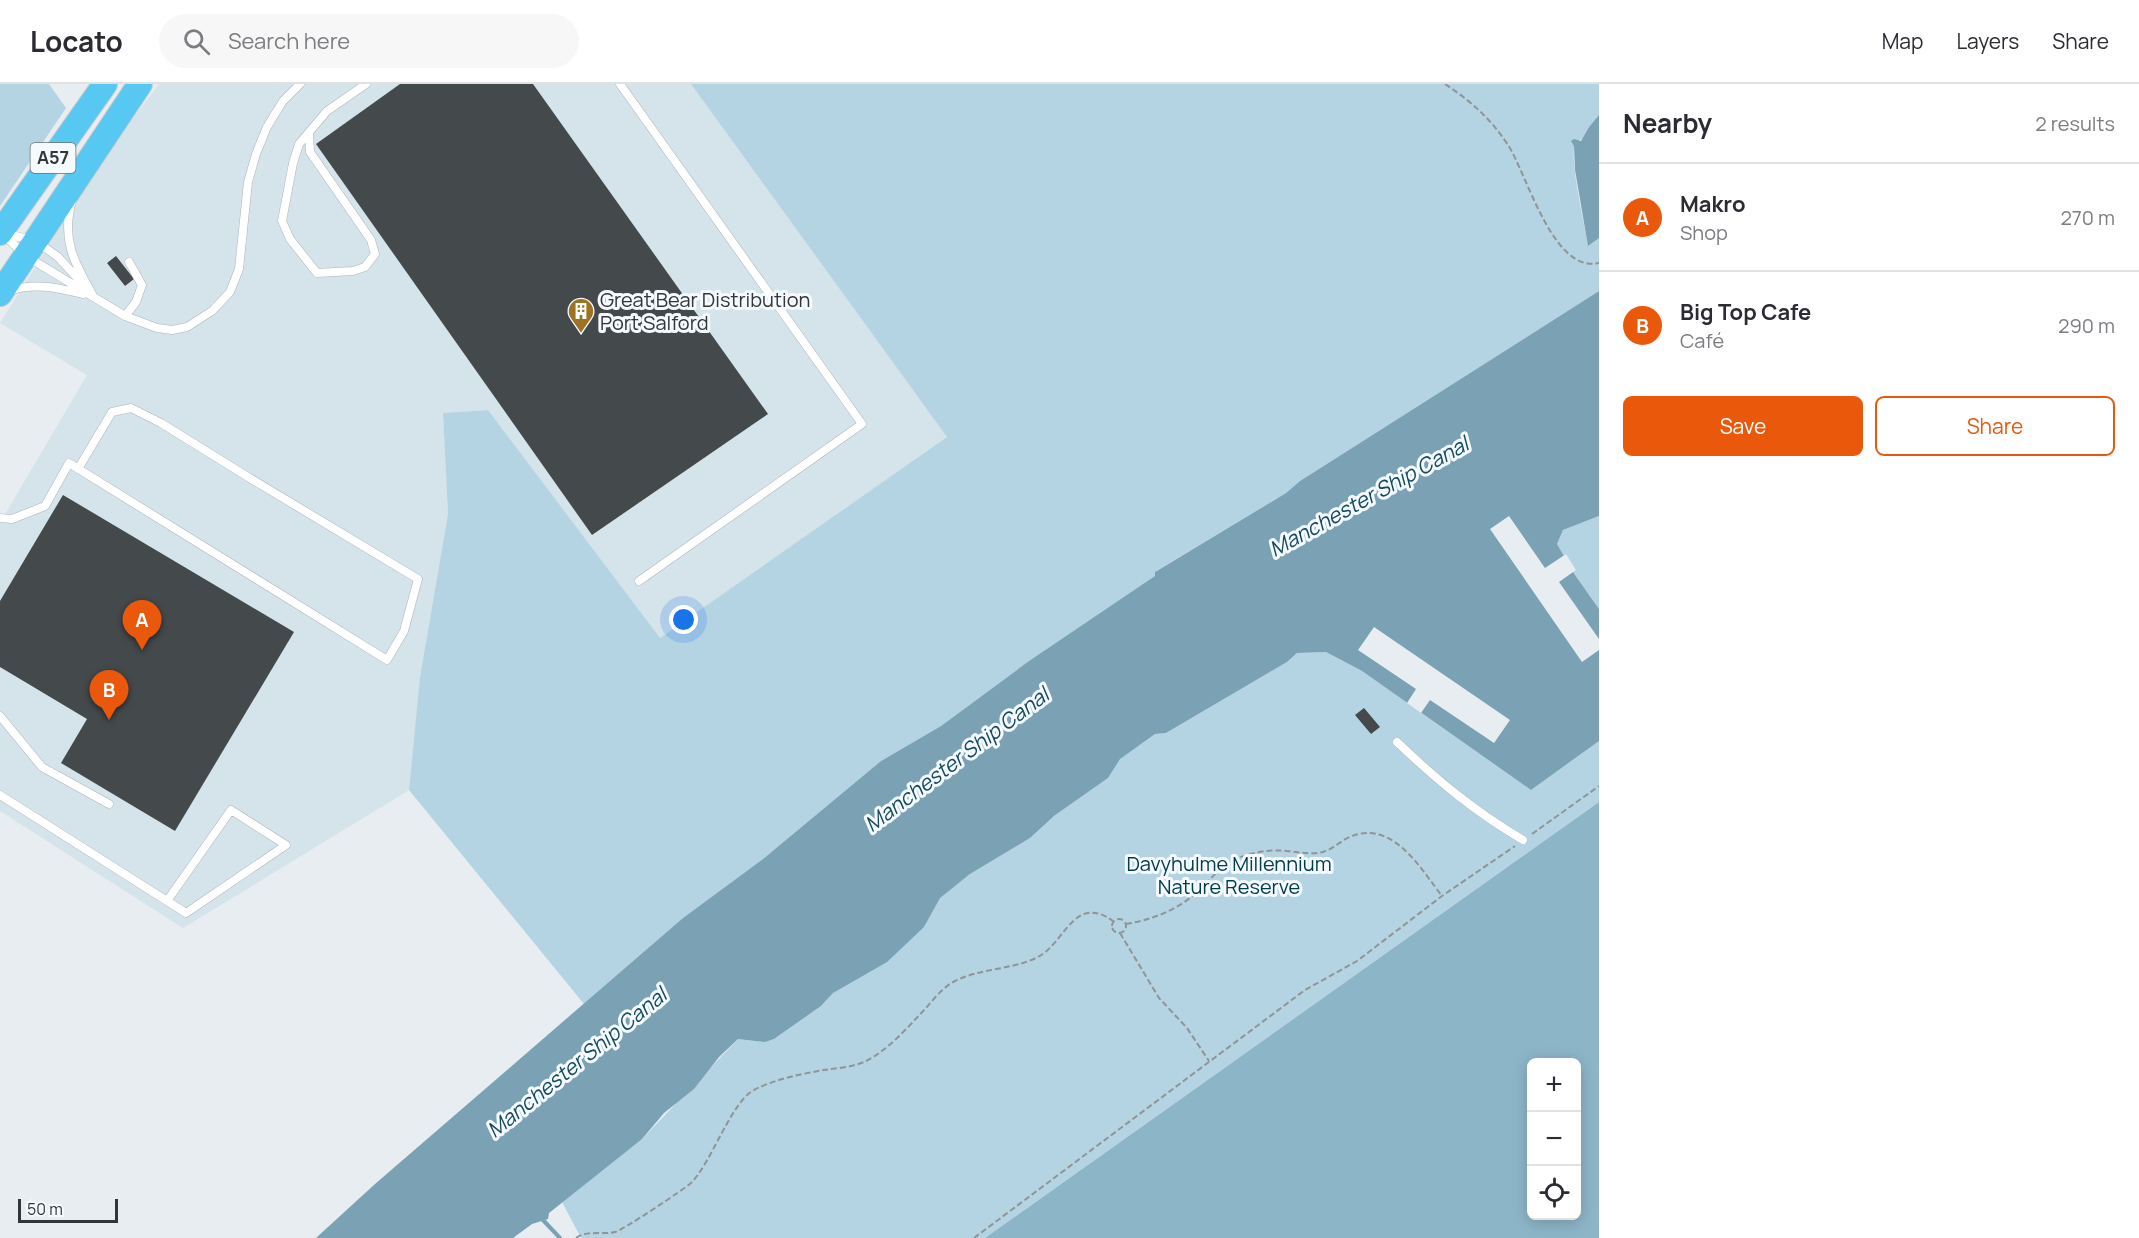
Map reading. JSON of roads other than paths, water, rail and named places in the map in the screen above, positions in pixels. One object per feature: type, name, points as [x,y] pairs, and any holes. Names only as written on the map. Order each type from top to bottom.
[{"type":"highway","name":"A57","points":[[0,232],[105,84]]},
{"type":"highway","name":"A57","points":[[0,296],[140,84]]},
{"type":"lane","points":[[0,232],[31,249],[66,282],[125,316],[157,328],[172,330],[187,327],[212,311],[230,292],[239,269],[248,182],[256,154],[267,127],[283,101],[300,84]]},
{"type":"lane","points":[[309,134],[310,152],[371,240],[375,254],[364,267],[334,273],[317,273],[290,239],[282,221],[299,144],[327,111],[366,84]]},
{"type":"lane","points":[[620,84],[862,424],[639,581]]},
{"type":"lane","points":[[81,172],[68,222],[68,241],[75,265],[93,296]]},
{"type":"lane","points":[[0,232],[31,249],[58,257],[93,296]]},
{"type":"lane","points":[[125,316],[136,302],[142,285],[129,262]]},
{"type":"lane","points":[[0,296],[20,287],[38,286],[93,296]]},
{"type":"lane","points":[[0,518],[12,519],[45,506],[69,463],[78,469],[387,660],[404,631],[418,579],[152,418],[131,408],[112,412],[78,469]]},
{"type":"lane","points":[[0,716],[42,767],[109,804]]},
{"type":"lane","points":[[1397,742],[1444,786],[1491,821],[1523,840]]},
{"type":"lane","points":[[0,795],[167,901],[186,913],[286,845],[231,810],[167,901]]},
{"type":"water","points":[[1599,115],[1599,238],[1588,246],[1575,170],[1574,146],[1571,141],[1574,139],[1581,141]]},
{"type":"water","name":"Manchester Ship Canal","points":[[1599,291],[1599,516],[1563,530],[1557,544],[1599,609],[1599,741],[1531,790],[1362,671],[1326,652],[1297,653],[1287,662],[1166,733],[1155,734],[1120,759],[1108,778],[1054,816],[1030,838],[970,874],[940,898],[924,927],[887,962],[833,993],[821,1006],[774,1039],[765,1042],[738,1039],[719,1057],[694,1089],[664,1113],[642,1139],[549,1213],[548,1219],[532,1224],[513,1238],[316,1238],[375,1184],[683,918],[763,859],[881,761],[941,726],[1029,661],[1155,576],[1155,572],[1286,493],[1300,481]]},
{"type":"waterway","points":[[542,1219],[560,1238]]},
{"type":"place","name":"Great Bear Distribution Port Salford","points":[[581,334]]},
{"type":"place","name":"Makro","points":[[142,650]]},
{"type":"place","name":"Big Top Cafe","points":[[109,720]]},
{"type":"park label","name":"Davyhulme Millennium Nature Reserve","points":[[1229,876]]}]
